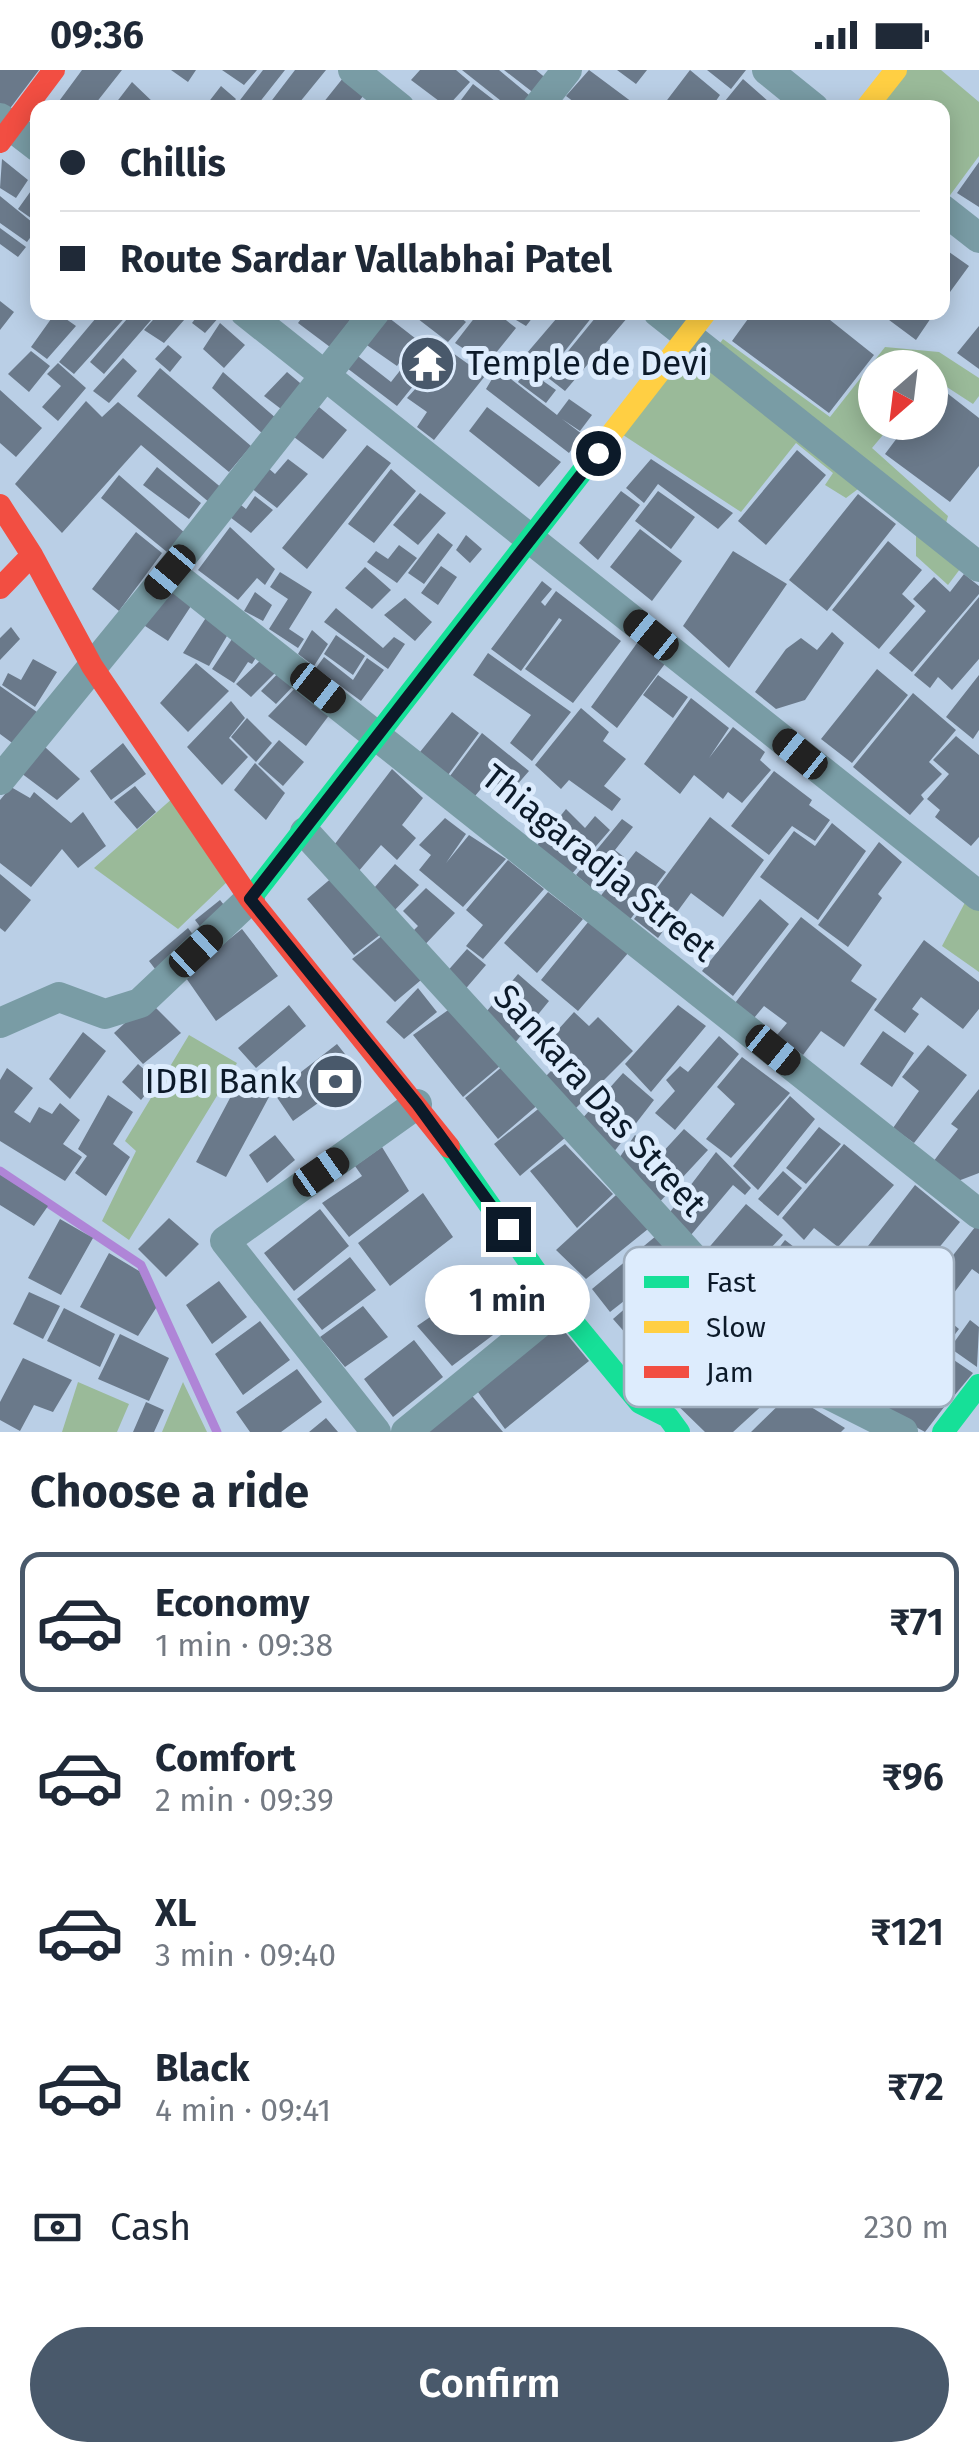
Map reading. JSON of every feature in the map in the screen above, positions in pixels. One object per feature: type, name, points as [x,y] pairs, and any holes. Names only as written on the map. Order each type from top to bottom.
[{"type":"street","points":[[30,144],[4,129],[54,70]]},
{"type":"street","points":[[353,70],[390,100]]},
{"type":"street","points":[[543,100],[567,70]]},
{"type":"street","points":[[767,70],[804,100]]},
{"type":"street","points":[[872,100],[896,70]]},
{"type":"street","points":[[950,215],[979,238]]},
{"type":"street","points":[[256,320],[979,896]]},
{"type":"street","points":[[0,780],[369,320]]},
{"type":"street","points":[[0,1023],[58,997],[105,1014],[140,1002],[250,899],[697,324],[979,567]]},
{"type":"street","points":[[0,505],[32,554],[92,666],[250,899],[417,1104],[491,1203],[560,1306],[624,1384]]},
{"type":"street","points":[[0,588],[32,554]]},
{"type":"street","name":"Thiagaradja Street","points":[[170,572],[979,1214]]},
{"type":"street","name":"Sankara Das Street","points":[[304,832],[683,1247]]},
{"type":"street","points":[[376,1432],[225,1241],[417,1104]]},
{"type":"street","points":[[406,1432],[560,1306]]},
{"type":"street","points":[[944,1432],[979,1385]]},
{"type":"street","points":[[640,1407],[641,1432]]},
{"type":"street","points":[[646,1407],[668,1417],[679,1432]]},
{"type":"street","name":"Sankara Das Street","points":[[854,1407],[903,1432]]},
{"type":"green space","points":[[904,70],[941,70],[979,102],[979,156],[950,195],[950,100],[881,100]]},
{"type":"green space","points":[[723,339],[830,417],[858,381],[858,440],[879,440],[872,448],[948,516],[946,523],[714,351]]},
{"type":"green space","points":[[689,342],[960,569],[948,585],[916,556],[916,534],[858,489],[846,498],[825,485],[833,473],[796,443],[741,512],[620,433]]},
{"type":"green space","points":[[948,358],[979,378],[979,396],[973,404],[948,388]]},
{"type":"green space","points":[[174,797],[229,880],[178,929],[94,868]]},
{"type":"green space","points":[[970,893],[979,901],[979,972],[942,946]]},
{"type":"green space","points":[[189,1035],[237,1063],[129,1240],[102,1221],[136,1151],[125,1141]]},
{"type":"green space","points":[[78,1382],[129,1404],[117,1432],[62,1432]]},
{"type":"green space","points":[[183,1382],[207,1432],[162,1432]]},
{"type":"building","points":[[0,70],[39,70],[8,111],[0,105]]},
{"type":"building","points":[[82,70],[122,70],[98,100],[60,100]]},
{"type":"building","points":[[171,70],[196,70],[188,82]]},
{"type":"building","points":[[222,70],[257,70],[244,85]]},
{"type":"building","points":[[263,70],[285,70],[261,100],[240,100]]},
{"type":"building","points":[[295,70],[326,70],[302,100],[272,100]]},
{"type":"building","points":[[420,70],[456,70],[470,82],[453,100],[438,100],[411,80]]},
{"type":"building","points":[[462,70],[499,70],[535,100],[500,100]]},
{"type":"building","points":[[504,70],[536,70],[548,80],[535,94]]},
{"type":"building","points":[[589,70],[629,100],[571,100],[566,96]]},
{"type":"building","points":[[617,70],[647,70],[636,84]]},
{"type":"building","points":[[690,70],[720,95],[717,100],[667,100]]},
{"type":"building","points":[[707,70],[746,70],[731,89]]},
{"type":"building","points":[[343,78],[363,96],[360,100],[325,100]]},
{"type":"building","points":[[743,79],[767,100],[726,100]]},
{"type":"building","points":[[132,82],[151,100],[118,100]]},
{"type":"building","points":[[473,84],[494,100],[461,100]]},
{"type":"building","points":[[221,86],[236,99],[235,100],[210,100]]},
{"type":"building","points":[[2,159],[28,180],[16,198],[0,188]]},
{"type":"building","points":[[979,162],[979,207],[957,193]]},
{"type":"building","points":[[30,192],[30,217],[18,209]]},
{"type":"building","points":[[0,196],[30,220],[30,238],[27,242],[0,223]]},
{"type":"building","points":[[0,228],[26,247],[18,257],[0,244]]},
{"type":"building","points":[[950,253],[969,266],[950,292]]},
{"type":"building","points":[[0,301],[14,312],[0,330]]},
{"type":"building","points":[[50,320],[67,320],[76,326],[47,359],[31,347]]},
{"type":"building","points":[[94,320],[123,320],[74,374],[59,362]]},
{"type":"building","points":[[126,320],[151,320],[104,374],[90,362]]},
{"type":"building","points":[[153,320],[184,320],[164,343],[144,330]]},
{"type":"building","points":[[194,320],[216,320],[205,333],[192,323]]},
{"type":"building","points":[[300,320],[350,320],[330,347],[298,323]]},
{"type":"building","points":[[379,320],[392,320],[429,349],[417,366],[404,356],[397,366],[361,341]]},
{"type":"building","points":[[419,320],[464,320],[466,322],[448,342]]},
{"type":"building","points":[[473,320],[506,320],[516,328],[487,364],[455,343]]},
{"type":"building","points":[[555,320],[590,320],[545,376],[521,360]]},
{"type":"building","points":[[593,320],[625,320],[565,391],[547,377]]},
{"type":"building","points":[[747,320],[830,320],[868,350],[858,350],[858,376],[829,413],[732,341]]},
{"type":"building","points":[[889,320],[930,320],[916,340]]},
{"type":"building","points":[[220,323],[245,345],[224,368],[203,349]]},
{"type":"building","points":[[979,326],[979,369],[957,353]]},
{"type":"building","points":[[168,345],[182,357],[170,372],[155,359]]},
{"type":"building","points":[[31,351],[50,366],[29,392],[8,374]]},
{"type":"building","points":[[450,351],[485,376],[434,440],[417,427],[427,412],[407,398]]},
{"type":"building","points":[[354,353],[391,382],[406,363],[422,375],[397,406],[343,365]]},
{"type":"building","points":[[123,358],[137,371],[109,403],[93,391]]},
{"type":"building","points":[[58,363],[86,388],[58,421],[42,407],[61,386],[47,374]]},
{"type":"building","points":[[160,368],[251,446],[229,472],[137,396]]},
{"type":"building","points":[[498,369],[557,415],[569,399],[592,415],[580,431],[562,419],[582,434],[569,453],[486,389]]},
{"type":"building","points":[[526,369],[556,390],[546,403],[518,382]]},
{"type":"building","points":[[223,372],[277,419],[263,434],[212,388]]},
{"type":"building","points":[[287,372],[306,388],[285,412],[264,396]]},
{"type":"building","points":[[0,390],[42,428],[16,457],[0,443]]},
{"type":"building","points":[[948,394],[979,418],[979,466],[950,502],[885,454],[896,440],[948,440]]},
{"type":"building","points":[[86,401],[102,417],[118,402],[223,489],[210,503],[141,445],[62,533],[15,484]]},
{"type":"building","points":[[319,407],[347,430],[323,459],[294,437]]},
{"type":"building","points":[[487,407],[561,462],[539,487],[469,431]]},
{"type":"building","points":[[367,445],[391,463],[307,569],[282,548]]},
{"type":"building","points":[[797,450],[826,475],[766,545],[738,521]]},
{"type":"building","points":[[288,459],[308,474],[277,508],[251,488],[267,467],[275,474]]},
{"type":"building","points":[[651,459],[733,513],[718,529],[658,484],[644,503],[626,488]]},
{"type":"building","points":[[157,467],[201,503],[189,519],[143,485]]},
{"type":"building","points":[[391,469],[416,491],[374,543],[348,524]]},
{"type":"building","points":[[119,475],[186,534],[167,552],[101,498]]},
{"type":"building","points":[[621,491],[640,505],[598,560],[579,543]]},
{"type":"building","points":[[658,491],[695,517],[671,549],[635,521]]},
{"type":"building","points":[[420,493],[446,513],[418,545],[393,525]]},
{"type":"building","points":[[858,494],[896,524],[827,611],[789,580]]},
{"type":"building","points":[[255,496],[273,510],[251,533],[226,514],[237,502],[246,509]]},
{"type":"building","points":[[230,527],[275,569],[265,585],[257,578],[238,600],[198,570]]},
{"type":"building","points":[[640,529],[682,561],[652,601],[610,567]]},
{"type":"building","points":[[136,532],[162,553],[119,611],[92,589]]},
{"type":"building","points":[[438,533],[453,545],[424,584],[408,573]]},
{"type":"building","points":[[466,535],[482,549],[470,563],[456,550]]},
{"type":"building","points":[[888,541],[922,570],[902,594],[915,606],[879,649],[832,610]]},
{"type":"building","points":[[399,545],[417,558],[397,583],[367,562],[376,551],[388,559]]},
{"type":"building","points":[[733,551],[787,584],[729,668],[683,626]]},
{"type":"building","points":[[441,566],[457,577],[438,605],[421,593]]},
{"type":"building","points":[[365,567],[391,590],[372,609],[345,588]]},
{"type":"building","points":[[280,572],[312,592],[289,629],[304,639],[298,648],[269,629],[288,599],[270,587]]},
{"type":"building","points":[[964,574],[979,586],[979,594],[912,672],[889,653],[926,611],[913,599],[934,577],[950,592]]},
{"type":"building","points":[[542,581],[552,589],[541,602],[545,606],[556,591],[621,641],[573,703],[525,669],[562,620],[559,618],[521,671],[491,649]]},
{"type":"building","points":[[169,584],[193,603],[168,641],[142,624]]},
{"type":"building","points":[[255,592],[272,605],[263,621],[244,611]]},
{"type":"building","points":[[979,597],[979,659],[952,690],[938,677],[930,688],[914,675]]},
{"type":"building","points":[[405,598],[432,622],[415,641],[384,615]]},
{"type":"building","points":[[336,608],[383,648],[394,637],[405,644],[388,669],[324,622]]},
{"type":"building","points":[[211,610],[233,626],[209,666],[183,653]]},
{"type":"building","points":[[11,627],[20,639],[0,660],[0,638]]},
{"type":"building","points":[[238,630],[262,648],[234,683],[212,669]]},
{"type":"building","points":[[312,630],[328,644],[314,666],[298,654]]},
{"type":"building","points":[[832,632],[844,643],[805,700],[776,709],[755,692],[786,649],[801,638],[817,650]]},
{"type":"building","points":[[336,635],[365,656],[353,675],[324,654]]},
{"type":"building","points":[[640,639],[667,661],[617,728],[591,707]]},
{"type":"building","points":[[488,653],[571,712],[532,761],[510,743],[531,715],[473,675]]},
{"type":"building","points":[[266,655],[280,668],[251,697],[236,684]]},
{"type":"building","points":[[324,657],[353,680],[367,658],[384,670],[361,701],[316,668]]},
{"type":"building","points":[[33,659],[57,672],[35,707],[2,685],[8,673],[21,680]]},
{"type":"building","points":[[196,663],[229,691],[188,732],[160,703]]},
{"type":"building","points":[[283,668],[298,681],[276,704],[261,691]]},
{"type":"building","points":[[877,669],[908,695],[852,763],[821,739]]},
{"type":"building","points":[[658,675],[688,697],[673,718],[643,695]]},
{"type":"building","points":[[979,675],[979,730],[973,739],[946,717]]},
{"type":"building","points":[[299,684],[330,714],[306,746],[268,716]]},
{"type":"building","points":[[0,686],[37,712],[15,745],[0,734]]},
{"type":"building","points":[[913,693],[956,730],[929,762],[942,774],[921,795],[924,799],[910,815],[853,767]]},
{"type":"building","points":[[691,698],[729,728],[709,758],[733,727],[765,752],[760,760],[771,770],[742,803],[728,792],[723,799],[694,775],[680,794],[644,764]]},
{"type":"building","points":[[231,701],[245,718],[229,738],[248,757],[222,785],[187,747]]},
{"type":"building","points":[[581,708],[609,732],[603,741],[626,759],[604,786],[621,799],[612,811],[569,780],[561,789],[535,765]]},
{"type":"building","points":[[452,712],[479,733],[448,775],[420,752]]},
{"type":"building","points":[[247,718],[272,743],[256,762],[231,737]]},
{"type":"building","points":[[482,733],[529,771],[509,794],[490,778],[475,796],[450,776]]},
{"type":"building","points":[[956,736],[979,755],[979,837],[971,846],[935,817],[940,810],[927,799],[949,774],[933,760]]},
{"type":"building","points":[[279,740],[304,762],[283,786],[258,764]]},
{"type":"building","points":[[123,743],[146,774],[111,800],[90,771]]},
{"type":"building","points":[[45,747],[80,779],[57,800],[21,773]]},
{"type":"building","points":[[255,763],[285,793],[266,820],[234,790]]},
{"type":"building","points":[[392,769],[423,798],[402,825],[416,838],[397,860],[381,845],[352,879],[328,853]]},
{"type":"building","points":[[774,771],[812,800],[809,805],[830,820],[815,841],[792,826],[769,855],[731,826]]},
{"type":"building","points":[[135,786],[156,812],[137,829],[114,802]]},
{"type":"building","points":[[11,787],[30,798],[34,792],[71,823],[83,812],[106,846],[78,868],[62,849],[31,887],[0,863],[0,800]]},
{"type":"building","points":[[566,809],[585,828],[595,816],[610,830],[570,876],[534,849]]},
{"type":"building","points":[[710,817],[764,860],[723,917],[691,893],[658,938],[634,919]]},
{"type":"building","points":[[445,818],[466,834],[446,863],[469,835],[506,859],[463,907],[419,870],[431,855],[419,845]]},
{"type":"building","points":[[622,819],[633,827],[615,850],[624,857],[595,891],[576,875]]},
{"type":"building","points":[[832,823],[866,851],[818,920],[760,877],[794,831],[815,846]]},
{"type":"building","points":[[879,842],[902,862],[878,894],[882,898],[848,947],[818,925]]},
{"type":"building","points":[[636,851],[666,872],[629,921],[599,898]]},
{"type":"building","points":[[508,860],[544,889],[483,959],[466,946],[483,925],[466,910]]},
{"type":"building","points":[[395,864],[419,885],[389,916],[368,895]]},
{"type":"building","points":[[0,874],[31,900],[5,932],[0,928]]},
{"type":"building","points":[[334,876],[381,934],[354,955],[307,899]]},
{"type":"building","points":[[426,888],[455,913],[417,953],[405,939],[418,926],[403,911]]},
{"type":"building","points":[[548,892],[583,919],[537,973],[504,943]]},
{"type":"building","points":[[760,899],[789,924],[733,996],[702,971]]},
{"type":"building","points":[[220,900],[232,915],[208,937],[195,920]]},
{"type":"building","points":[[801,917],[862,965],[851,981],[877,999],[844,1047],[821,1031],[803,1055],[777,1035],[787,1023],[764,1006],[754,1018],[735,1003]]},
{"type":"building","points":[[589,921],[629,952],[578,1011],[541,980]]},
{"type":"building","points":[[188,928],[200,944],[162,978],[149,961]]},
{"type":"building","points":[[242,929],[278,976],[216,1021],[184,975]]},
{"type":"building","points":[[383,935],[421,980],[395,1002],[352,959]]},
{"type":"building","points":[[924,940],[979,982],[979,1009],[963,1029],[921,997],[912,1009],[919,1014],[905,1033],[874,1010]]},
{"type":"building","points":[[467,949],[486,965],[462,993],[444,975]]},
{"type":"building","points":[[518,974],[549,1001],[510,1049],[481,1018]]},
{"type":"building","points":[[418,988],[437,1012],[404,1039],[386,1022]]},
{"type":"building","points":[[149,1001],[181,1033],[143,1064],[114,1033]]},
{"type":"building","points":[[289,1005],[306,1026],[256,1068],[238,1048]]},
{"type":"building","points":[[678,1005],[706,1026],[651,1092],[625,1064]]},
{"type":"building","points":[[451,1008],[501,1065],[463,1097],[413,1035]]},
{"type":"building","points":[[574,1012],[589,1026],[598,1017],[633,1051],[573,1111],[543,1079],[563,1059],[547,1042]]},
{"type":"building","points":[[883,1031],[914,1053],[892,1087],[860,1064]]},
{"type":"building","points":[[83,1032],[106,1051],[70,1099],[49,1079]]},
{"type":"building","points":[[719,1036],[739,1054],[675,1130],[655,1113],[675,1091],[666,1080],[680,1066],[688,1072]]},
{"type":"building","points":[[337,1044],[360,1073],[293,1121],[274,1093]]},
{"type":"building","points":[[928,1045],[967,1075],[914,1143],[893,1128],[919,1091],[902,1077]]},
{"type":"building","points":[[742,1057],[790,1093],[731,1158],[706,1139],[735,1104],[717,1087]]},
{"type":"building","points":[[138,1064],[157,1081],[141,1100],[122,1082]]},
{"type":"building","points":[[504,1065],[540,1103],[498,1139],[465,1098]]},
{"type":"building","points":[[7,1068],[33,1088],[14,1112],[30,1123],[39,1107],[52,1114],[60,1103],[80,1120],[63,1144],[82,1157],[65,1181],[0,1141],[0,1080]]},
{"type":"building","points":[[623,1073],[654,1100],[610,1157],[580,1121]]},
{"type":"building","points":[[238,1083],[269,1097],[226,1177],[196,1162]]},
{"type":"building","points":[[979,1089],[979,1173],[958,1181],[933,1162],[958,1129],[951,1124]]},
{"type":"building","points":[[108,1095],[133,1112],[113,1144],[130,1157],[106,1196],[75,1173],[87,1156],[78,1149]]},
{"type":"building","points":[[790,1096],[815,1119],[758,1190],[733,1166]]},
{"type":"building","points":[[547,1102],[573,1131],[520,1176],[494,1144]]},
{"type":"building","points":[[819,1127],[841,1144],[806,1184],[786,1168]]},
{"type":"building","points":[[684,1129],[708,1150],[655,1207],[615,1164],[635,1135],[660,1155]]},
{"type":"building","points":[[275,1135],[295,1160],[267,1183],[249,1155]]},
{"type":"building","points":[[565,1144],[613,1194],[577,1228],[530,1171]]},
{"type":"building","points":[[844,1144],[894,1185],[838,1247],[814,1228],[804,1240],[782,1218]]},
{"type":"building","points":[[382,1147],[409,1191],[349,1237],[322,1203],[362,1176],[355,1166]]},
{"type":"building","points":[[716,1152],[751,1188],[745,1195],[733,1185],[685,1242],[664,1220]]},
{"type":"building","points":[[783,1171],[802,1188],[778,1216],[758,1199]]},
{"type":"building","points":[[0,1175],[48,1206],[34,1226],[0,1205]]},
{"type":"building","points":[[915,1185],[960,1222],[940,1247],[867,1247]]},
{"type":"building","points":[[423,1193],[453,1237],[390,1286],[358,1243]]},
{"type":"building","points":[[616,1195],[648,1229],[586,1279],[556,1250]]},
{"type":"building","points":[[746,1204],[783,1235],[772,1247],[709,1247]]},
{"type":"building","points":[[320,1209],[349,1246],[294,1291],[264,1253]]},
{"type":"building","points":[[169,1218],[199,1244],[166,1277],[138,1249]]},
{"type":"building","points":[[60,1219],[93,1238],[61,1295],[28,1278]]},
{"type":"building","points":[[979,1222],[979,1274],[972,1269],[954,1293],[954,1254]]},
{"type":"building","points":[[662,1231],[673,1247],[643,1247]]},
{"type":"building","points":[[109,1253],[139,1271],[156,1308],[138,1336],[80,1307]]},
{"type":"building","points":[[350,1257],[376,1290],[322,1330],[297,1299]]},
{"type":"building","points":[[624,1262],[624,1301],[610,1312],[592,1289]]},
{"type":"building","points":[[490,1276],[521,1314],[452,1366],[417,1326]]},
{"type":"building","points":[[219,1281],[247,1317],[212,1344],[186,1305]]},
{"type":"building","points":[[29,1292],[60,1306],[43,1339],[13,1324]]},
{"type":"building","points":[[363,1306],[388,1337],[345,1367],[320,1337]]},
{"type":"building","points":[[64,1308],[115,1334],[100,1367],[47,1341]]},
{"type":"building","points":[[624,1309],[624,1332],[613,1319]]},
{"type":"building","points":[[555,1320],[589,1361],[505,1429],[475,1388]]},
{"type":"building","points":[[970,1320],[979,1327],[977,1367],[954,1351],[954,1342]]},
{"type":"building","points":[[260,1321],[290,1360],[243,1395],[215,1354]]},
{"type":"building","points":[[120,1334],[169,1358],[149,1401],[98,1379]]},
{"type":"building","points":[[414,1340],[443,1377],[393,1417],[364,1379]]},
{"type":"building","points":[[23,1358],[72,1380],[53,1412],[34,1405],[20,1431],[0,1420],[0,1402]]},
{"type":"building","points":[[954,1360],[973,1373],[954,1396]]},
{"type":"building","points":[[297,1369],[322,1402],[281,1432],[250,1432],[236,1412]]},
{"type":"building","points":[[468,1391],[503,1432],[415,1432]]},
{"type":"building","points":[[146,1402],[164,1410],[154,1432],[133,1432]]},
{"type":"building","points":[[679,1407],[760,1407],[733,1432],[705,1432]]},
{"type":"building","points":[[777,1407],[811,1407],[845,1428],[841,1432],[751,1432]]},
{"type":"building","points":[[876,1407],[944,1407],[925,1432]]},
{"type":"building","points":[[326,1418],[338,1432],[309,1432]]},
{"type":"waterway","points":[[0,1171],[141,1265],[217,1432]]},
{"type":"traffic: fast","points":[[250,899],[602,446]]},
{"type":"traffic: fast","points":[[449,1147],[560,1306],[624,1384]]},
{"type":"traffic: fast","points":[[943,1432],[979,1385]]},
{"type":"traffic: fast","points":[[648,1407],[668,1417],[679,1432]]},
{"type":"traffic: slow","points":[[872,100],[896,70]]},
{"type":"traffic: slow","points":[[602,446],[700,320]]},
{"type":"traffic: jam","points":[[32,100],[54,70]]},
{"type":"traffic: jam","points":[[0,142],[30,102]]},
{"type":"traffic: jam","points":[[0,505],[92,666],[250,899],[449,1147]]},
{"type":"traffic: jam","points":[[0,588],[32,555]]},
{"type":"place","name":"Temple de Devi","points":[[427,363]]},
{"type":"place","name":"IDBI Bank","points":[[336,1081]]},
{"type":"route","points":[[508,1229],[417,1104],[250,899],[598,453]]}]
